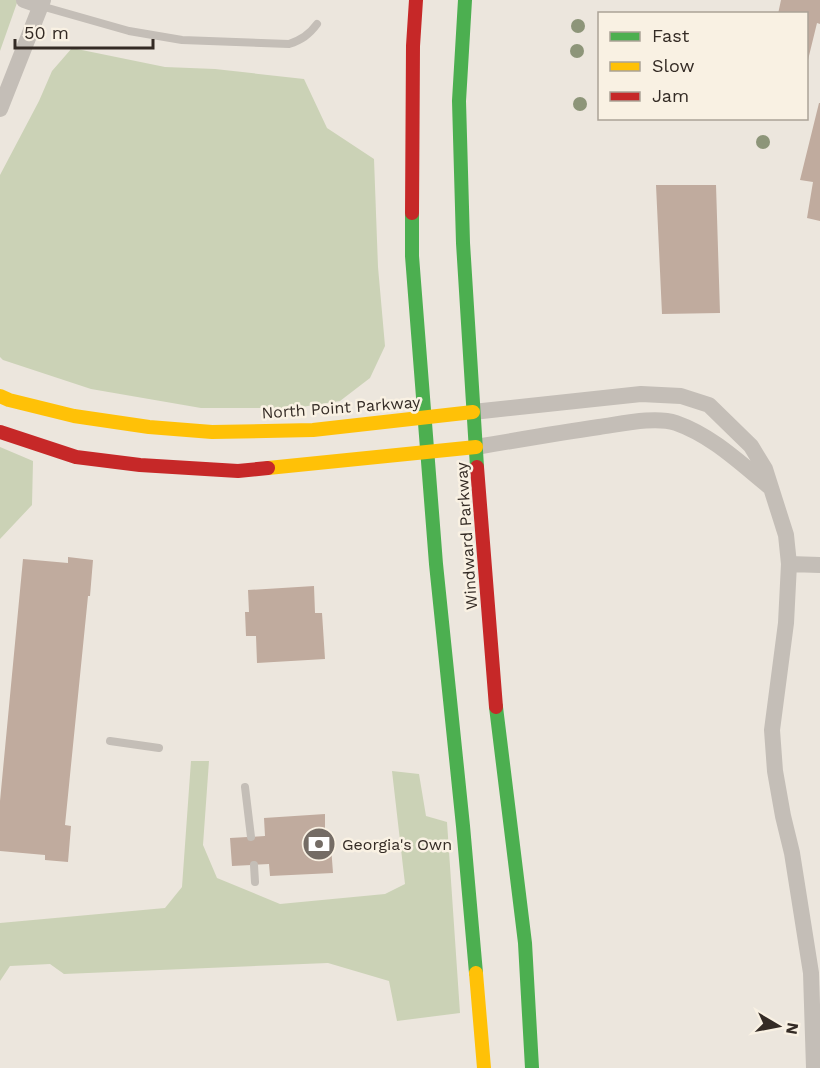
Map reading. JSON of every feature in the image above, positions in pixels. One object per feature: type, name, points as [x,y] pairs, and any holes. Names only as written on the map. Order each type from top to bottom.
[{"type":"main road","name":"Windward Parkway","points":[[416,0],[413,46],[412,256],[444,651],[463,826],[484,1068]]},
{"type":"main road","name":"Windward Parkway","points":[[465,0],[459,101],[463,243],[473,412],[494,695],[525,943],[532,1068]]},
{"type":"main road","name":"North Point Parkway","points":[[0,396],[74,416],[149,427],[212,432],[314,430],[473,412]]},
{"type":"main road","points":[[0,432],[76,458],[238,471],[476,447]]},
{"type":"street","points":[[0,109],[42,3],[24,0]]},
{"type":"street","points":[[473,412],[641,394],[681,396],[709,405],[751,446],[765,469],[786,535],[789,564],[786,623],[772,730],[775,771],[792,853],[811,973],[814,1068]]},
{"type":"street","points":[[476,447],[644,421],[673,422],[695,430],[719,446],[771,488]]},
{"type":"street","points":[[789,564],[820,565]]},
{"type":"lane","points":[[42,3],[129,31],[182,40],[289,44],[301,40],[316,24]]},
{"type":"lane","points":[[110,741],[159,748]]},
{"type":"lane","points":[[245,787],[251,837]]},
{"type":"lane","points":[[254,865],[255,882]]},
{"type":"green space","points":[[0,0],[18,0],[0,51]]},
{"type":"green space","points":[[72,48],[165,67],[215,69],[304,79],[327,128],[374,159],[378,267],[385,346],[370,378],[340,401],[295,408],[201,408],[91,389],[3,360],[0,357],[0,175],[52,71]]},
{"type":"green space","points":[[0,447],[33,461],[32,505],[0,539]]},
{"type":"green space","points":[[191,761],[209,761],[203,845],[217,878],[280,904],[385,894],[405,884],[392,771],[419,774],[426,816],[447,822],[460,1013],[397,1021],[389,981],[328,963],[64,974],[50,964],[10,966],[0,981],[0,923],[165,908],[182,887]]},
{"type":"building","points":[[781,0],[820,0],[820,24],[817,23],[808,60],[808,12],[778,12]]},
{"type":"building","points":[[819,103],[820,221],[807,218],[813,182],[800,180]]},
{"type":"building","points":[[656,185],[716,185],[720,313],[662,314]]},
{"type":"building","points":[[68,557],[93,560],[65,825],[71,826],[68,862],[45,860],[45,855],[0,851],[0,801],[23,559],[68,563]]},
{"type":"building","points":[[314,586],[315,613],[322,613],[325,659],[257,663],[256,636],[246,636],[245,612],[249,612],[248,590]]},
{"type":"building","points":[[325,814],[325,832],[330,832],[333,873],[270,876],[269,864],[232,866],[230,838],[265,836],[264,818]]},
{"type":"traffic: fast","points":[[465,0],[459,101],[463,243],[477,467]]},
{"type":"traffic: fast","points":[[412,213],[412,256],[436,564],[476,973]]},
{"type":"traffic: fast","points":[[496,707],[525,943],[532,1068]]},
{"type":"traffic: slow","points":[[0,396],[74,416],[149,427],[212,432],[313,430],[473,412]]},
{"type":"traffic: slow","points":[[268,468],[476,447]]},
{"type":"traffic: slow","points":[[476,973],[484,1068]]},
{"type":"traffic: jam","points":[[412,213],[413,46],[416,0]]},
{"type":"traffic: jam","points":[[0,432],[76,457],[140,465],[238,471],[268,468]]},
{"type":"traffic: jam","points":[[477,467],[496,707]]},
{"type":"place","name":"Georgia's Own","points":[[319,844]]}]
